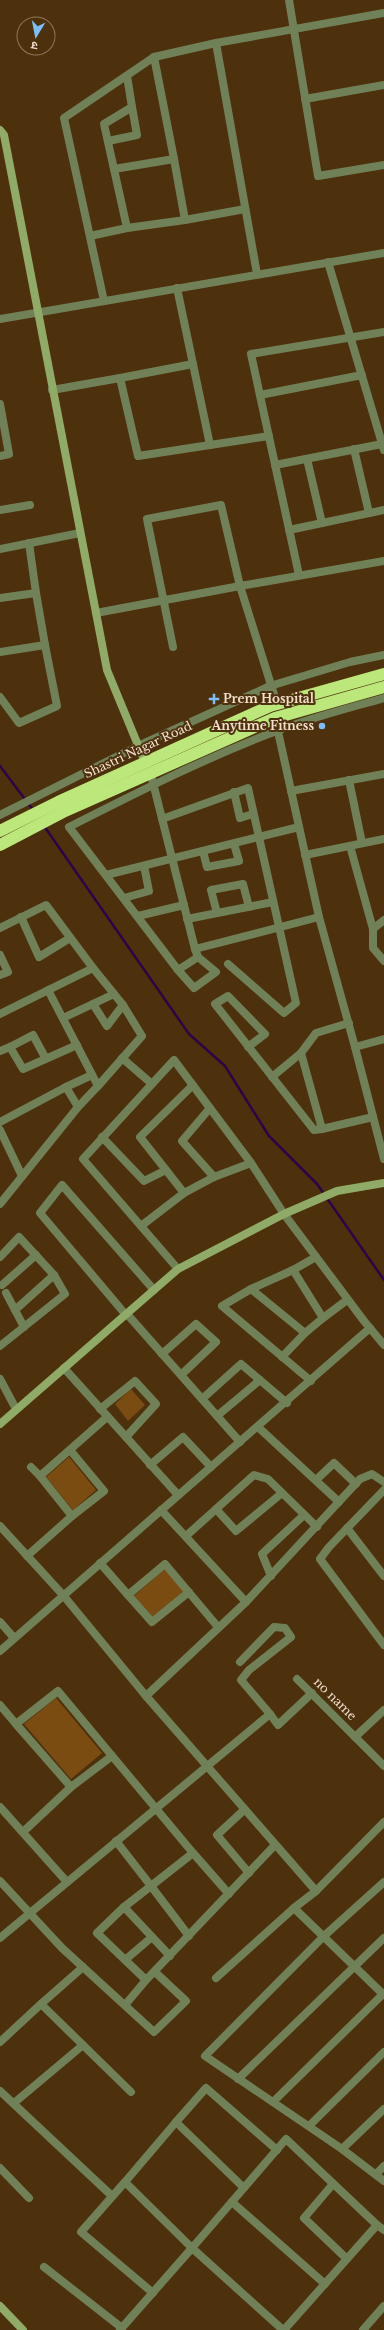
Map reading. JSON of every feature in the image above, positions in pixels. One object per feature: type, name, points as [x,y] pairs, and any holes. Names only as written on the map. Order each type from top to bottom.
[{"type":"highway","name":"Shastri Nagar Road","points":[[0,831],[62,806],[145,762],[277,704],[384,674]]},
{"type":"highway","points":[[0,845],[62,806],[152,778],[275,718],[384,687]]},
{"type":"highway","points":[[145,762],[152,778]]},
{"type":"street","points":[[289,0],[318,176],[384,165]]},
{"type":"street","points":[[104,301],[64,118],[154,57],[216,43],[384,13]]},
{"type":"street","points":[[216,43],[257,274]]},
{"type":"street","points":[[154,57],[185,220]]},
{"type":"street","points":[[108,141],[137,135],[127,76]]},
{"type":"street","points":[[305,98],[384,85]]},
{"type":"street","points":[[127,228],[104,124],[132,107]]},
{"type":"street","points":[[0,130],[4,135],[107,670],[145,762]]},
{"type":"street","points":[[114,169],[174,159]]},
{"type":"street","points":[[90,236],[127,228],[185,220],[245,209]]},
{"type":"street","points":[[0,319],[384,253]]},
{"type":"street","points":[[275,465],[354,449],[383,447],[328,262]]},
{"type":"street","points":[[177,288],[210,445]]},
{"type":"street","points":[[298,575],[251,354],[384,332]]},
{"type":"street","points":[[52,390],[193,364]]},
{"type":"street","points":[[260,395],[362,375]]},
{"type":"street","points":[[120,378],[138,456],[269,436]]},
{"type":"street","points":[[0,404],[1,418],[9,454],[0,456]]},
{"type":"street","points":[[354,449],[369,513]]},
{"type":"street","points":[[307,458],[322,523]]},
{"type":"street","points":[[0,510],[30,505]]},
{"type":"street","points":[[173,647],[147,519],[221,505],[240,586],[270,686],[277,704]]},
{"type":"street","points":[[289,530],[384,510]]},
{"type":"street","points":[[0,549],[80,533]]},
{"type":"street","points":[[0,697],[19,724],[57,706],[36,593],[29,543]]},
{"type":"street","points":[[96,613],[298,575],[384,561]]},
{"type":"street","points":[[0,598],[36,593]]},
{"type":"street","points":[[0,652],[45,645]]},
{"type":"street","points":[[0,815],[138,746],[270,686],[350,662],[384,655]]},
{"type":"street","points":[[152,778],[187,919],[197,953],[216,972],[194,988],[178,970],[69,827],[152,778],[278,730],[323,715],[384,698]]},
{"type":"street","points":[[275,718],[318,917],[349,1023],[384,1159]]},
{"type":"street","points":[[291,791],[384,774]]},
{"type":"street","points":[[349,780],[362,843]]},
{"type":"street","points":[[162,820],[248,788],[296,1003],[284,1013],[228,964]]},
{"type":"street","points":[[234,792],[240,818],[253,814]]},
{"type":"street","points":[[106,875],[299,827]]},
{"type":"street","points":[[305,855],[384,839]]},
{"type":"street","points":[[202,852],[207,867],[239,861],[234,844]]},
{"type":"street","points":[[350,846],[372,929],[373,948],[384,961]]},
{"type":"street","points":[[124,898],[150,891],[144,866]]},
{"type":"street","points":[[217,913],[211,890],[243,884],[249,906]]},
{"type":"street","points":[[187,919],[273,902]]},
{"type":"street","points":[[0,928],[46,905],[123,1005],[142,1036],[78,1107],[0,1204]]},
{"type":"street","points":[[138,916],[184,905]]},
{"type":"street","points":[[21,917],[39,957],[70,938]]},
{"type":"street","points":[[178,970],[197,953],[279,927],[318,917]]},
{"type":"street","points":[[372,929],[384,920]]},
{"type":"street","points":[[0,955],[8,972],[0,976]]},
{"type":"street","points":[[0,1014],[93,968]]},
{"type":"street","points":[[48,990],[98,1086]]},
{"type":"street","points":[[63,1018],[114,994]]},
{"type":"street","points":[[248,1047],[265,1034],[228,996],[215,1004],[248,1047],[314,1130],[373,1117]]},
{"type":"street","points":[[93,1004],[107,1026],[123,1005]]},
{"type":"street","points":[[272,1076],[301,1053],[316,1033],[349,1023]]},
{"type":"street","points":[[0,1051],[34,1035],[46,1059]]},
{"type":"street","points":[[355,1047],[384,1039]]},
{"type":"street","points":[[10,1047],[23,1069],[77,1046]]},
{"type":"street","points":[[301,1053],[322,1129]]},
{"type":"street","points":[[122,1058],[152,1084]]},
{"type":"street","points":[[178,1269],[83,1159],[174,1060],[251,1163],[284,1214],[348,1300],[384,1345]]},
{"type":"street","points":[[0,1122],[92,1075]]},
{"type":"street","points":[[184,1193],[140,1137],[193,1085]]},
{"type":"street","points":[[66,1087],[78,1107]]},
{"type":"street","points":[[210,1108],[182,1141],[214,1177]]},
{"type":"street","points":[[0,1130],[22,1176]]},
{"type":"street","points":[[102,1137],[144,1181],[166,1170]]},
{"type":"street","points":[[141,1226],[184,1193],[214,1177],[251,1163]]},
{"type":"street","points":[[0,1424],[178,1269],[284,1214],[307,1204],[337,1192],[384,1183]]},
{"type":"street","points":[[154,1290],[62,1185],[40,1213],[126,1314],[240,1442]]},
{"type":"street","points":[[0,1257],[19,1237],[54,1275],[65,1294],[0,1346]]},
{"type":"street","points":[[24,1327],[2,1288],[36,1255]]},
{"type":"street","points":[[311,1381],[222,1306],[251,1289],[293,1270],[316,1257]]},
{"type":"street","points":[[293,1270],[323,1318]]},
{"type":"street","points":[[15,1310],[54,1275]]},
{"type":"street","points":[[251,1289],[304,1333]]},
{"type":"street","points":[[282,1357],[304,1333],[348,1300]]},
{"type":"street","points":[[162,1354],[196,1324],[216,1342],[180,1375]]},
{"type":"street","points":[[0,1651],[178,1495],[287,1403],[370,1328]]},
{"type":"street","points":[[202,1399],[241,1364],[287,1403]]},
{"type":"street","points":[[64,1368],[178,1495]]},
{"type":"street","points":[[0,1379],[16,1409]]},
{"type":"street","points":[[217,1416],[260,1380]]},
{"type":"street","points":[[100,1409],[135,1381],[156,1404],[126,1438]]},
{"type":"street","points":[[40,1476],[107,1416]]},
{"type":"street","points":[[258,1427],[339,1502]]},
{"type":"street","points":[[150,1465],[183,1436],[211,1467]]},
{"type":"street","points":[[27,1556],[72,1516],[104,1491],[70,1450]]},
{"type":"street","points":[[316,1480],[334,1463],[356,1484]]},
{"type":"street","points":[[31,1467],[72,1516]]},
{"type":"street","points":[[146,1696],[246,1602],[360,1479],[372,1474],[384,1482]]},
{"type":"street","points":[[186,1536],[254,1475],[268,1478],[317,1527]]},
{"type":"street","points":[[216,1509],[236,1531],[282,1493]]},
{"type":"street","points":[[382,1496],[347,1528],[320,1559],[384,1645]]},
{"type":"street","points":[[161,1510],[246,1602]]},
{"type":"street","points":[[271,1576],[262,1554],[304,1515]]},
{"type":"street","points":[[0,1526],[63,1595],[206,1766],[316,1890]]},
{"type":"street","points":[[347,1528],[384,1576]]},
{"type":"street","points":[[100,1563],[152,1622],[188,1592]]},
{"type":"street","points":[[128,1595],[165,1564],[218,1627]]},
{"type":"street","points":[[0,1622],[14,1638]]},
{"type":"street","points":[[240,1662],[274,1627],[285,1628],[291,1637],[249,1670],[241,1680],[278,1725],[312,1694]]},
{"type":"street","name":"no name","points":[[298,1679],[383,1765]]},
{"type":"street","points":[[16,1724],[58,1691],[229,1894]]},
{"type":"street","points":[[0,1706],[71,1787]]},
{"type":"street","name":"no name","points":[[355,1736],[384,1710]]},
{"type":"street","points":[[0,1938],[270,1714]]},
{"type":"street","points":[[22,1832],[71,1787],[112,1756]]},
{"type":"street","points":[[0,1807],[67,1882]]},
{"type":"street","points":[[244,1810],[217,1835],[249,1873]]},
{"type":"street","points":[[216,1978],[316,1890],[384,1822]]},
{"type":"street","points":[[116,1841],[189,1936]]},
{"type":"street","points":[[124,2005],[275,1845]]},
{"type":"street","points":[[146,1980],[97,1933],[124,1907],[193,1853]]},
{"type":"street","points":[[0,1880],[83,1967],[154,2032],[186,2001],[155,1972]]},
{"type":"street","points":[[384,1882],[324,1936],[205,2056],[342,2148],[384,2181]]},
{"type":"street","points":[[124,1907],[170,1956]]},
{"type":"street","points":[[273,2102],[384,1994],[294,1908]]},
{"type":"street","points":[[126,1960],[152,1937]]},
{"type":"street","points":[[238,2079],[384,1938]]},
{"type":"street","points":[[0,2042],[83,1967]]},
{"type":"street","points":[[41,2004],[131,2092]]},
{"type":"street","points":[[14,2103],[83,2045]]},
{"type":"street","points":[[309,2126],[384,2052]]},
{"type":"street","points":[[153,2293],[81,2232],[176,2122],[206,2088],[277,2150]]},
{"type":"street","points":[[0,2091],[112,2196]]},
{"type":"street","points":[[342,2148],[384,2109]]},
{"type":"street","points":[[176,2122],[244,2188]]},
{"type":"street","points":[[44,2267],[121,2329],[286,2139],[384,2230]]},
{"type":"street","points":[[376,2174],[384,2166]]},
{"type":"street","points":[[0,2168],[29,2198]]},
{"type":"street","points":[[125,2182],[192,2248],[284,2330],[377,2225]]},
{"type":"street","points":[[333,2184],[304,2218],[347,2258]]},
{"type":"street","points":[[232,2202],[325,2284]]},
{"type":"street","points":[[363,2330],[384,2306]]},
{"type":"street","points":[[1,2309],[23,2330]]},
{"type":"shaded area","points":[[131,1389],[145,1405],[128,1421],[115,1404]]},
{"type":"shaded area","points":[[69,1457],[96,1490],[73,1510],[46,1477]]},
{"type":"shaded area","points":[[165,1569],[184,1592],[153,1617],[134,1596]]},
{"type":"shaded area","points":[[56,1698],[102,1753],[71,1779],[24,1724]]},
{"type":"waterway","points":[[0,766],[33,810]]},
{"type":"waterway","points":[[44,826],[189,1034],[225,1066],[269,1136],[317,1184],[384,1280]]},
{"type":"place","name":"Prem Hospital","points":[[214,699]]},
{"type":"place","name":"Anytime Fitness","points":[[322,726]]}]
